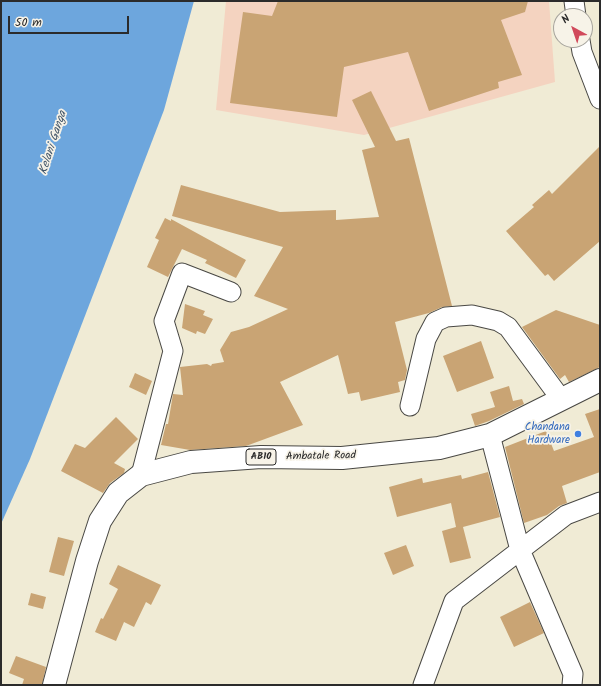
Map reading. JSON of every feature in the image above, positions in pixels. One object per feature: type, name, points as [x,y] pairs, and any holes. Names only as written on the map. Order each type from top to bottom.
[{"type":"main road","name":"Ambatale Road","points":[[54,685],[87,561],[100,521],[118,493],[140,475],[191,462],[261,457],[342,458],[440,448],[490,434],[600,380]]},
{"type":"street","points":[[581,48],[600,99]]},
{"type":"street","points":[[140,475],[173,351],[164,321],[182,273],[231,292]]},
{"type":"street","points":[[410,406],[426,340],[435,322],[446,317],[472,315],[498,321],[508,327],[561,399]]},
{"type":"street","points":[[490,434],[520,550],[573,674],[572,685]]},
{"type":"street","points":[[423,685],[454,601],[566,515],[600,502]]},
{"type":"shaded area","points":[[226,1],[549,1],[555,82],[364,135],[216,110]]},
{"type":"water","name":"Kelani Ganga","points":[[1,1],[194,1],[164,110],[30,459],[1,524]]},
{"type":"building","points":[[278,1],[528,1],[525,12],[501,20],[522,75],[498,82],[499,88],[429,111],[408,52],[344,67],[337,117],[230,103],[243,12],[272,16]]},
{"type":"building","points":[[371,91],[396,141],[409,138],[452,306],[442,307],[429,313],[395,322],[407,370],[405,380],[398,382],[400,392],[361,401],[359,392],[348,394],[338,355],[280,382],[303,425],[246,446],[190,450],[161,445],[166,424],[168,424],[173,394],[183,395],[180,367],[207,364],[211,366],[212,364],[224,362],[220,350],[231,332],[249,327],[288,309],[254,296],[283,247],[172,216],[181,185],[280,212],[336,210],[336,220],[379,217],[362,150],[375,147],[352,100]]},
{"type":"building","points":[[600,146],[600,241],[554,281],[548,274],[545,276],[506,231],[534,207],[532,205],[549,190],[552,194]]},
{"type":"building","points":[[165,218],[171,221],[171,219],[246,260],[236,278],[205,263],[207,260],[182,249],[168,277],[147,267],[159,240],[155,238]]},
{"type":"building","points":[[185,304],[205,311],[203,315],[213,319],[205,334],[197,331],[196,334],[182,328]]},
{"type":"building","points":[[556,310],[600,325],[600,367],[569,382],[565,375],[560,379],[522,327]]},
{"type":"building","points":[[481,341],[494,378],[457,392],[443,356]]},
{"type":"building","points":[[135,373],[152,381],[146,395],[129,387]]},
{"type":"building","points":[[509,386],[513,401],[522,399],[524,404],[475,426],[471,414],[495,407],[490,392]]},
{"type":"building","points":[[600,409],[600,472],[562,486],[567,503],[559,506],[547,515],[524,523],[505,447],[546,431],[554,451],[594,437],[585,414]]},
{"type":"building","points":[[116,417],[138,439],[114,463],[125,469],[124,473],[110,483],[103,493],[61,471],[75,444],[85,448]]},
{"type":"building","points":[[488,472],[500,517],[463,527],[471,558],[450,563],[442,531],[456,527],[451,503],[397,517],[389,487],[422,478],[423,483],[461,475],[462,479]]},
{"type":"building","points":[[58,537],[74,541],[64,576],[49,572]]},
{"type":"building","points":[[406,545],[414,566],[393,575],[384,553]]},
{"type":"building","points":[[118,565],[161,585],[151,605],[146,602],[134,627],[124,622],[116,641],[95,632],[101,618],[103,619],[118,589],[109,584]]},
{"type":"building","points":[[31,593],[46,597],[43,609],[28,605]]},
{"type":"building","points":[[530,602],[544,633],[514,647],[500,617]]},
{"type":"building","points":[[16,656],[46,667],[42,685],[22,685],[24,679],[9,673]]},
{"type":"place","name":"Chandana Hardware","points":[[578,434]]}]
